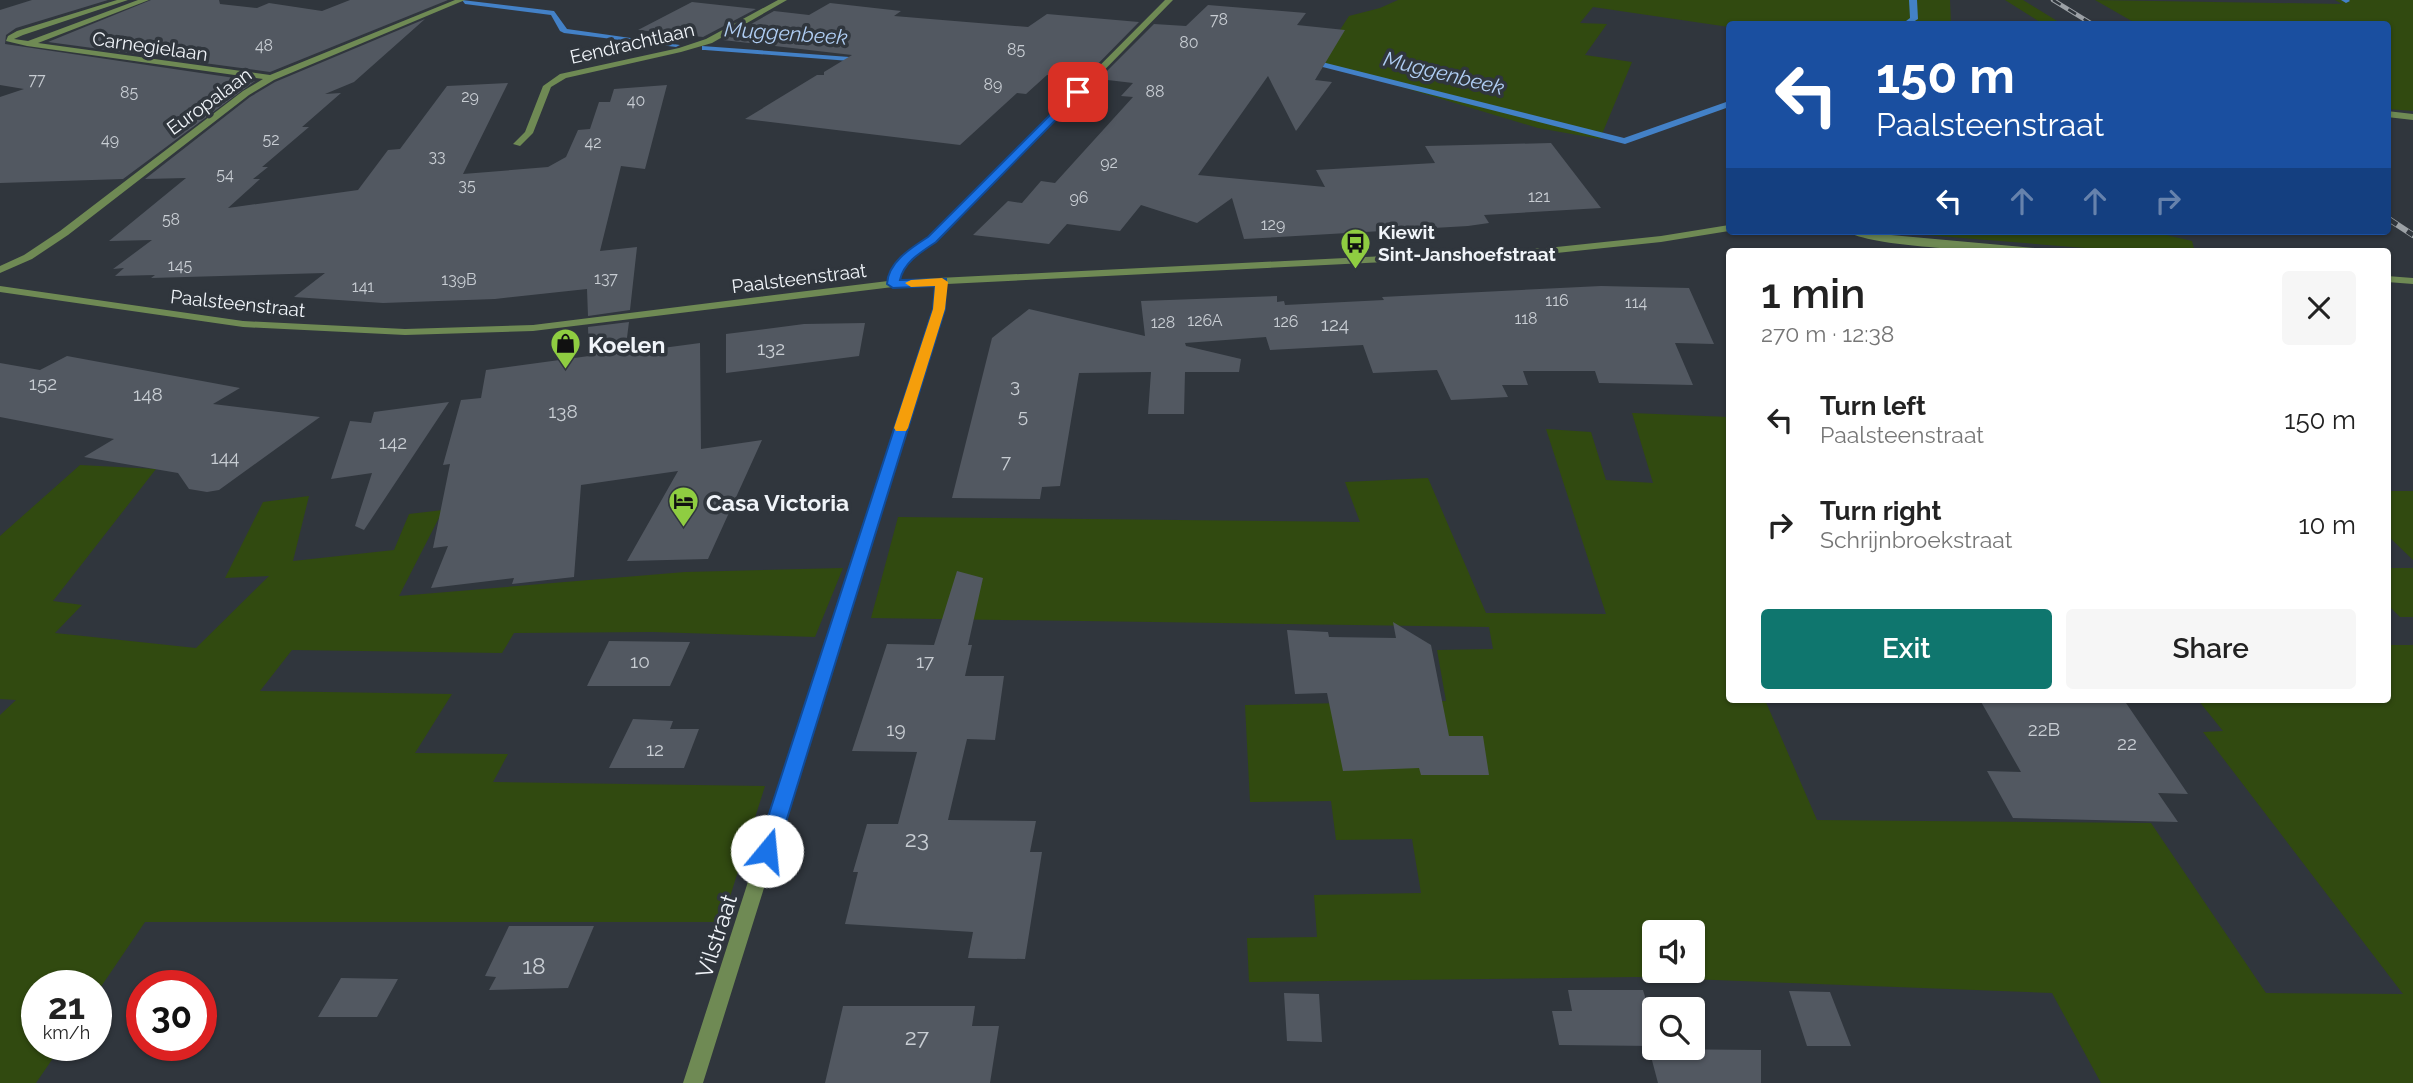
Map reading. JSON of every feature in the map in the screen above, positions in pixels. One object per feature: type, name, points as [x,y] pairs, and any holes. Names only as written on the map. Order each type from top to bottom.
[{"type":"street","name":"Carnegielaan","points":[[124,0],[11,38],[10,41],[271,78]]},
{"type":"street","name":"Carnegielaan","points":[[26,45],[145,0]]},
{"type":"street","name":"Europalaan","points":[[0,270],[28,257],[64,233],[246,93],[271,78],[461,0]]},
{"type":"street","name":"Eendrachtlaan","points":[[517,144],[528,133],[547,86],[563,76],[681,50],[709,41],[783,0]]},
{"type":"street","points":[[893,284],[894,276],[909,255],[932,240],[1169,0]]},
{"type":"street","points":[[2391,114],[2413,117]]},
{"type":"street","name":"Paalsteenstraat","points":[[0,289],[243,324],[405,332],[533,327],[893,284],[1547,251],[1661,239],[1726,228]]},
{"type":"street","points":[[1864,235],[1997,248]]},
{"type":"street","points":[[2391,279],[2413,281]]},
{"type":"street","name":"Vilstraat","points":[[694,1083],[939,309],[942,282]]},
{"type":"green space","points":[[1398,0],[1950,0],[1951,21],[1726,21],[1726,27],[1593,7],[1580,23],[1607,24],[1585,55],[1632,62],[1600,139],[1538,128],[1319,62],[1349,16]]},
{"type":"green space","points":[[2005,0],[2023,0],[2057,21],[2038,21]]},
{"type":"green space","points":[[2095,0],[2342,4],[2335,0],[2413,0],[2413,111],[2391,109],[2391,21],[2132,21]]},
{"type":"green space","points":[[1925,235],[2166,235],[2192,241],[2194,248],[2085,248]]},
{"type":"green space","points":[[1632,413],[1726,417],[1726,703],[1766,703],[1817,820],[2151,823],[2266,993],[2403,994],[2203,732],[2223,731],[2200,703],[2391,703],[2391,645],[2413,645],[2413,1083],[2101,1083],[2052,993],[1705,980],[1705,920],[1642,920],[1642,977],[1249,982],[1247,938],[1317,937],[1314,895],[1421,893],[1412,839],[1336,840],[1331,801],[1250,802],[1245,705],[1446,701],[1437,650],[1493,649],[1489,627],[871,618],[898,517],[1360,522],[1345,482],[1428,478],[1486,613],[1606,614],[1546,429],[1591,432],[1606,480],[1653,483]]},
{"type":"green space","points":[[80,465],[156,469],[53,601],[82,605],[55,633],[196,648],[269,576],[225,578],[263,502],[309,496],[293,561],[394,550],[409,514],[443,510],[399,596],[685,572],[843,568],[815,637],[653,632],[514,633],[502,653],[292,650],[260,691],[452,694],[415,753],[508,754],[493,782],[765,786],[722,922],[145,922],[112,970],[21,970],[21,1061],[51,1061],[36,1083],[0,1083],[0,715],[16,700],[0,699],[0,536]]},
{"type":"green space","points":[[2391,491],[2413,491],[2413,560],[2391,539]]},
{"type":"green space","points":[[2391,568],[2413,568],[2413,617],[2400,617],[2391,608]]},
{"type":"building","points":[[32,0],[108,0],[16,28],[6,35],[5,44],[255,81],[123,179],[0,183],[0,97],[24,89],[0,85],[0,10]]},
{"type":"building","points":[[151,0],[219,0],[220,4],[257,8],[269,3],[322,11],[350,0],[448,0],[270,72],[48,42]]},
{"type":"building","points":[[692,2],[756,9],[703,37],[638,30]]},
{"type":"building","points":[[830,3],[901,11],[894,16],[1028,27],[1047,14],[1139,22],[1084,78],[1047,75],[1026,94],[1017,93],[960,145],[745,119],[817,75],[824,75],[824,72],[852,55],[723,40],[774,11],[809,15]]},
{"type":"building","points":[[1208,5],[1306,13],[1297,25],[1345,30],[1315,80],[1332,82],[1296,131],[1268,76],[1198,175],[1325,187],[1316,170],[1435,163],[1425,146],[1551,143],[1601,208],[1484,215],[1489,223],[1468,226],[1244,239],[1232,198],[1197,223],[1141,205],[1120,231],[1067,224],[1049,244],[973,235],[1008,201],[1022,203],[1041,181],[1055,183],[1133,97],[1121,96],[1133,83],[1099,79],[1154,24],[1186,26]]},
{"type":"building","points":[[425,19],[354,82],[325,94],[341,93],[302,127],[309,127],[262,167],[268,167],[253,179],[260,179],[228,208],[358,190],[388,150],[400,149],[447,86],[508,83],[463,174],[548,167],[566,157],[578,130],[590,129],[599,102],[610,102],[614,89],[667,85],[645,169],[621,166],[600,251],[637,247],[630,310],[588,316],[587,289],[495,299],[383,303],[294,297],[325,273],[151,278],[155,275],[115,276],[124,268],[113,269],[152,240],[109,241],[186,178],[145,179],[250,97],[275,82]]},
{"type":"building","points":[[1601,286],[1689,288],[1714,344],[1675,343],[1693,385],[1599,383],[1595,371],[1523,371],[1528,385],[1502,385],[1508,397],[1451,400],[1437,370],[1373,373],[1363,345],[1270,350],[1266,337],[1185,343],[1186,346],[1241,359],[1239,372],[1185,372],[1184,414],[1148,414],[1151,372],[1079,373],[1060,486],[1042,487],[1040,499],[952,498],[992,338],[1029,309],[1145,336],[1141,301],[1277,296],[1277,302],[1284,301],[1285,305],[1384,300],[1382,297]]},
{"type":"building","points":[[629,322],[625,353],[700,343],[701,449],[762,440],[708,559],[627,561],[678,471],[581,485],[574,577],[512,584],[514,578],[431,588],[448,546],[433,548],[450,464],[443,465],[461,400],[481,398],[486,370],[589,356],[588,327]]},
{"type":"building","points":[[865,323],[859,356],[726,373],[726,334],[804,324]]},
{"type":"building","points":[[67,356],[240,388],[213,404],[320,417],[219,490],[207,492],[189,489],[178,473],[84,457],[114,439],[0,417],[0,363],[40,370]]},
{"type":"building","points":[[449,402],[364,530],[355,526],[372,473],[331,479],[350,421],[371,423],[374,412]]},
{"type":"building","points":[[957,571],[983,578],[968,645],[972,645],[965,676],[1004,676],[995,740],[967,739],[948,820],[1036,821],[1030,852],[1042,852],[1025,959],[968,958],[973,932],[845,924],[858,872],[853,872],[867,824],[898,824],[917,752],[852,751],[887,644],[934,645]]},
{"type":"building","points":[[1393,622],[1431,645],[1449,736],[1483,736],[1489,775],[1421,775],[1419,768],[1343,771],[1327,693],[1295,694],[1287,630],[1328,632],[1329,637],[1396,638]]},
{"type":"building","points":[[609,641],[690,642],[670,686],[587,686]]},
{"type":"building","points":[[1982,703],[2126,703],[2188,794],[2158,793],[2178,822],[2013,818],[1987,771],[2021,772]]},
{"type":"building","points":[[633,719],[673,721],[670,729],[699,729],[684,768],[609,768]]},
{"type":"building","points":[[509,926],[594,926],[568,988],[489,990],[496,977],[485,976]]},
{"type":"building","points":[[341,978],[398,979],[377,1017],[318,1017]]},
{"type":"building","points":[[1568,990],[1643,990],[1645,997],[1642,997],[1642,1046],[1559,1045],[1552,1011],[1572,1011]]},
{"type":"building","points":[[1789,991],[1830,992],[1851,1046],[1807,1046]]},
{"type":"building","points":[[1284,993],[1319,994],[1322,1042],[1287,1041]]},
{"type":"building","points":[[843,1006],[975,1006],[972,1026],[999,1026],[990,1083],[825,1083]]},
{"type":"building","points":[[1705,1050],[1761,1050],[1761,1083],[1658,1083],[1652,1060],[1705,1060]]},
{"type":"waterway","name":"Muggenbeek","points":[[1910,21],[1914,19],[1913,0]]},
{"type":"waterway","name":"Muggenbeek","points":[[465,2],[554,13],[564,31],[676,45]]},
{"type":"waterway","name":"Muggenbeek","points":[[705,48],[863,60]]},
{"type":"waterway","name":"Muggenbeek","points":[[1306,60],[1625,141],[1726,105]]},
{"type":"railway","points":[[2053,0],[2087,21]]},
{"type":"railway","points":[[2391,221],[2413,235]]},
{"type":"slow traffic","points":[[901,428],[939,309],[942,282],[911,283]]},
{"type":"place","name":"Kiewit Sint-Janshoefstraat","points":[[1355,270]]},
{"type":"place","name":"Koelen","points":[[565,371]]},
{"type":"place","name":"Casa Victoria","points":[[683,529]]},
{"type":"route","points":[[767,851],[939,309],[942,282],[893,284],[894,276],[909,255],[932,240],[1078,92]]}]
